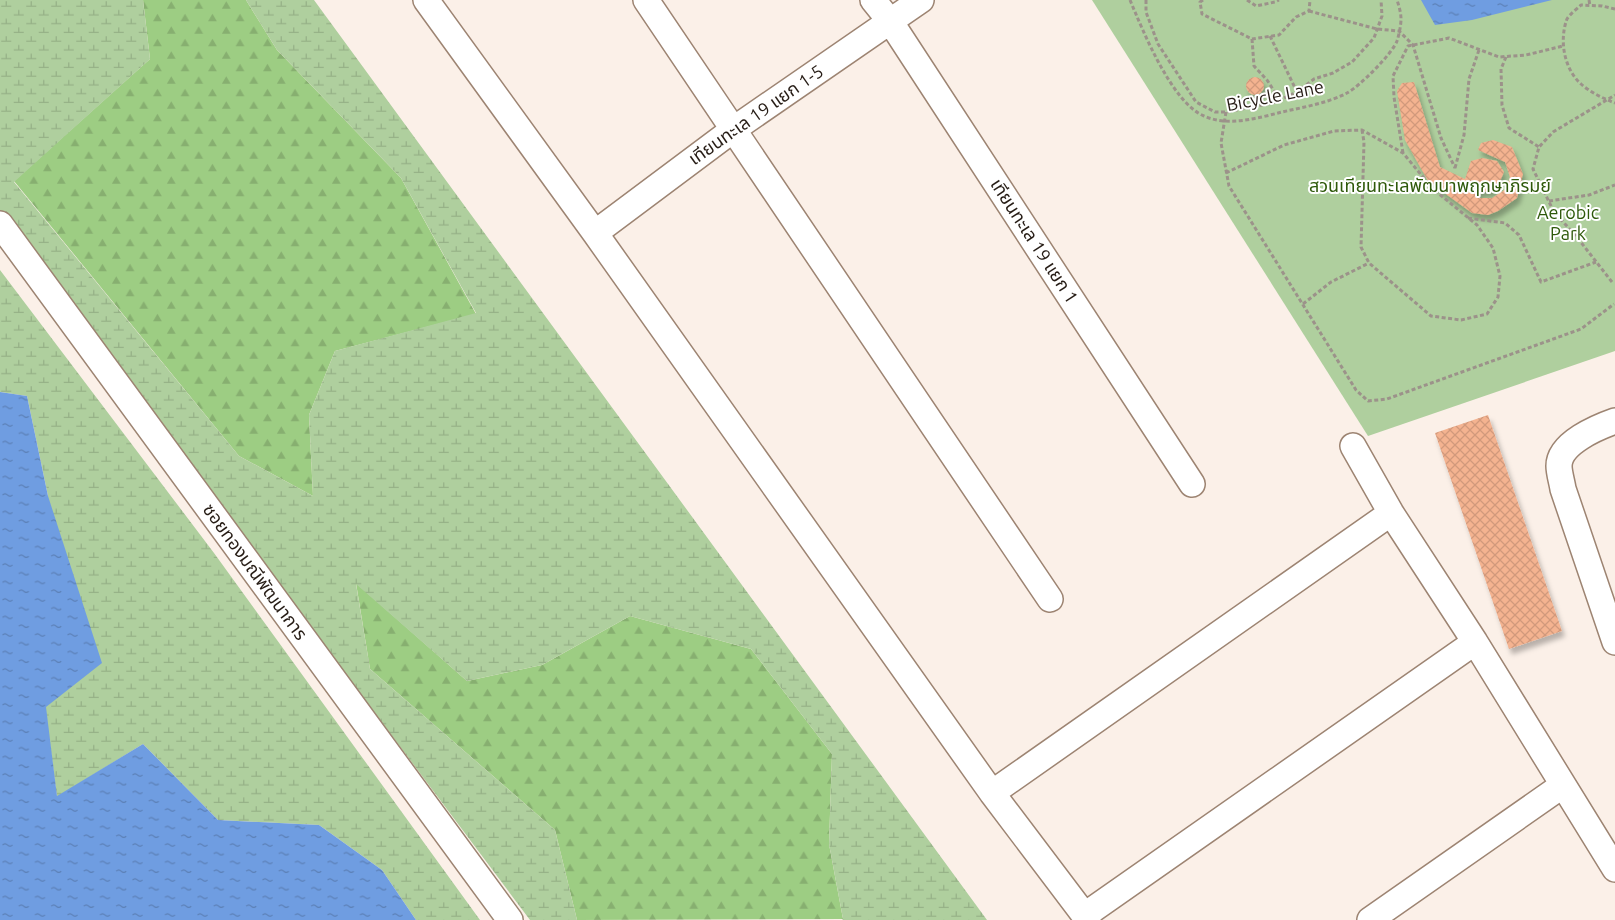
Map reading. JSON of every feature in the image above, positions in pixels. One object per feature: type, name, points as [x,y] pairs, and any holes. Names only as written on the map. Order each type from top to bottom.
[{"type":"street","points":[[426,0],[595,233],[992,793],[1086,918],[1475,642]]},
{"type":"street","points":[[646,0],[1050,599]]},
{"type":"street","name":"เทียนทะเล 19 แยก 1","points":[[873,0],[890,21],[1192,484]]},
{"type":"street","name":"เทียนทะเล 19 แยก 1-5","points":[[595,233],[734,129],[921,0]]},
{"type":"street","name":"ซอยทองมณีพัฒนาการ","points":[[0,224],[510,920]]},
{"type":"street","points":[[1615,421],[1591,430],[1573,444],[1563,453],[1559,465],[1563,489],[1615,642]]},
{"type":"street","points":[[1353,446],[1391,513],[1475,642],[1615,869]]},
{"type":"street","points":[[992,793],[1391,513]]},
{"type":"street","points":[[1370,920],[1563,785]]},
{"type":"path","name":"Bicycle Lane","points":[[1130,0],[1156,56],[1183,102],[1203,116],[1224,122],[1276,114],[1327,101],[1349,92],[1375,69],[1396,42],[1401,19],[1397,0]]},
{"type":"path","points":[[1146,0],[1146,12],[1158,44],[1196,102],[1215,112],[1226,112],[1273,104],[1297,92],[1314,79],[1333,73],[1352,62],[1374,38],[1382,16],[1381,0]]},
{"type":"path","points":[[1203,0],[1200,2],[1202,14],[1252,39],[1279,34],[1296,17],[1310,11],[1377,30],[1398,31],[1413,45],[1441,138],[1455,168],[1464,135],[1470,78],[1479,50]]},
{"type":"path","points":[[1247,0],[1256,6],[1279,0]]},
{"type":"path","points":[[1310,0],[1310,11]]},
{"type":"path","points":[[1588,0],[1590,6]]},
{"type":"path","points":[[1615,9],[1581,6],[1568,18],[1563,46],[1567,65],[1580,84],[1607,100],[1615,102]]},
{"type":"path","points":[[1270,36],[1297,92]]},
{"type":"path","points":[[1403,153],[1394,97],[1393,76],[1408,46],[1449,38],[1499,57],[1506,57],[1526,55],[1563,46]]},
{"type":"path","points":[[1252,39],[1254,66],[1267,80],[1280,100]]},
{"type":"path","points":[[1506,57],[1501,69],[1502,105],[1509,128],[1539,147]]},
{"type":"path","points":[[1612,282],[1576,236],[1554,212],[1533,169],[1539,147],[1553,132],[1615,96]]},
{"type":"path","points":[[1226,112],[1221,143],[1229,186],[1356,390],[1368,401],[1387,399],[1581,329],[1614,304]]},
{"type":"path","points":[[1226,173],[1284,145],[1334,130],[1362,130],[1403,153],[1432,188],[1477,225],[1494,248],[1500,276],[1498,297],[1487,314],[1461,320],[1431,316],[1369,262],[1361,247],[1364,142],[1362,130]]},
{"type":"path","points":[[1549,201],[1589,195],[1615,185]]},
{"type":"path","points":[[1468,218],[1505,223],[1519,235],[1541,282],[1597,262]]},
{"type":"path","points":[[1303,304],[1331,282],[1369,262]]},
{"type":"green space","points":[[0,0],[143,0],[150,59],[14,182],[239,456],[313,496],[309,415],[335,351],[476,313],[401,178],[277,50],[246,0],[314,0],[987,920],[842,920],[829,844],[832,754],[751,649],[630,616],[542,665],[467,681],[356,584],[370,669],[555,830],[577,920],[530,920],[0,213]]},
{"type":"green space","points":[[143,0],[246,0],[277,50],[401,178],[476,314],[335,351],[309,415],[313,496],[239,456],[14,181],[150,59]]},
{"type":"green space","name":"สวนเทียนทะเลพัฒนาพฤกษาภิรมย์","points":[[1092,0],[1615,0],[1615,351],[1368,436]]},
{"type":"green space","points":[[0,270],[214,553],[480,920],[416,920],[382,870],[319,825],[218,820],[143,744],[57,797],[45,707],[48,496],[27,396],[0,392]]},
{"type":"green space","points":[[356,583],[467,681],[542,665],[630,616],[751,649],[832,754],[829,844],[843,919],[577,920],[555,830],[370,669]]},
{"type":"water","points":[[1421,0],[1552,0],[1472,20],[1435,25]]},
{"type":"water","points":[[0,392],[27,396],[48,496],[102,663],[46,707],[57,796],[143,744],[218,820],[319,825],[382,870],[416,920],[0,920]]},
{"type":"building","points":[[1255,77],[1263,82],[1264,86],[1259,94],[1255,95],[1247,90],[1246,86],[1251,78]]},
{"type":"building","points":[[1414,82],[1440,167],[1465,179],[1471,161],[1482,158],[1497,161],[1504,172],[1499,184],[1493,191],[1479,192],[1477,198],[1492,198],[1506,189],[1510,177],[1505,162],[1478,150],[1481,143],[1493,140],[1512,147],[1523,174],[1517,198],[1498,211],[1488,215],[1472,213],[1428,181],[1405,140],[1397,91],[1402,83]]},
{"type":"building","points":[[1488,415],[1562,631],[1509,649],[1435,433]]},
{"type":"park label","name":"Aerobic Park","points":[[1568,223]]}]
